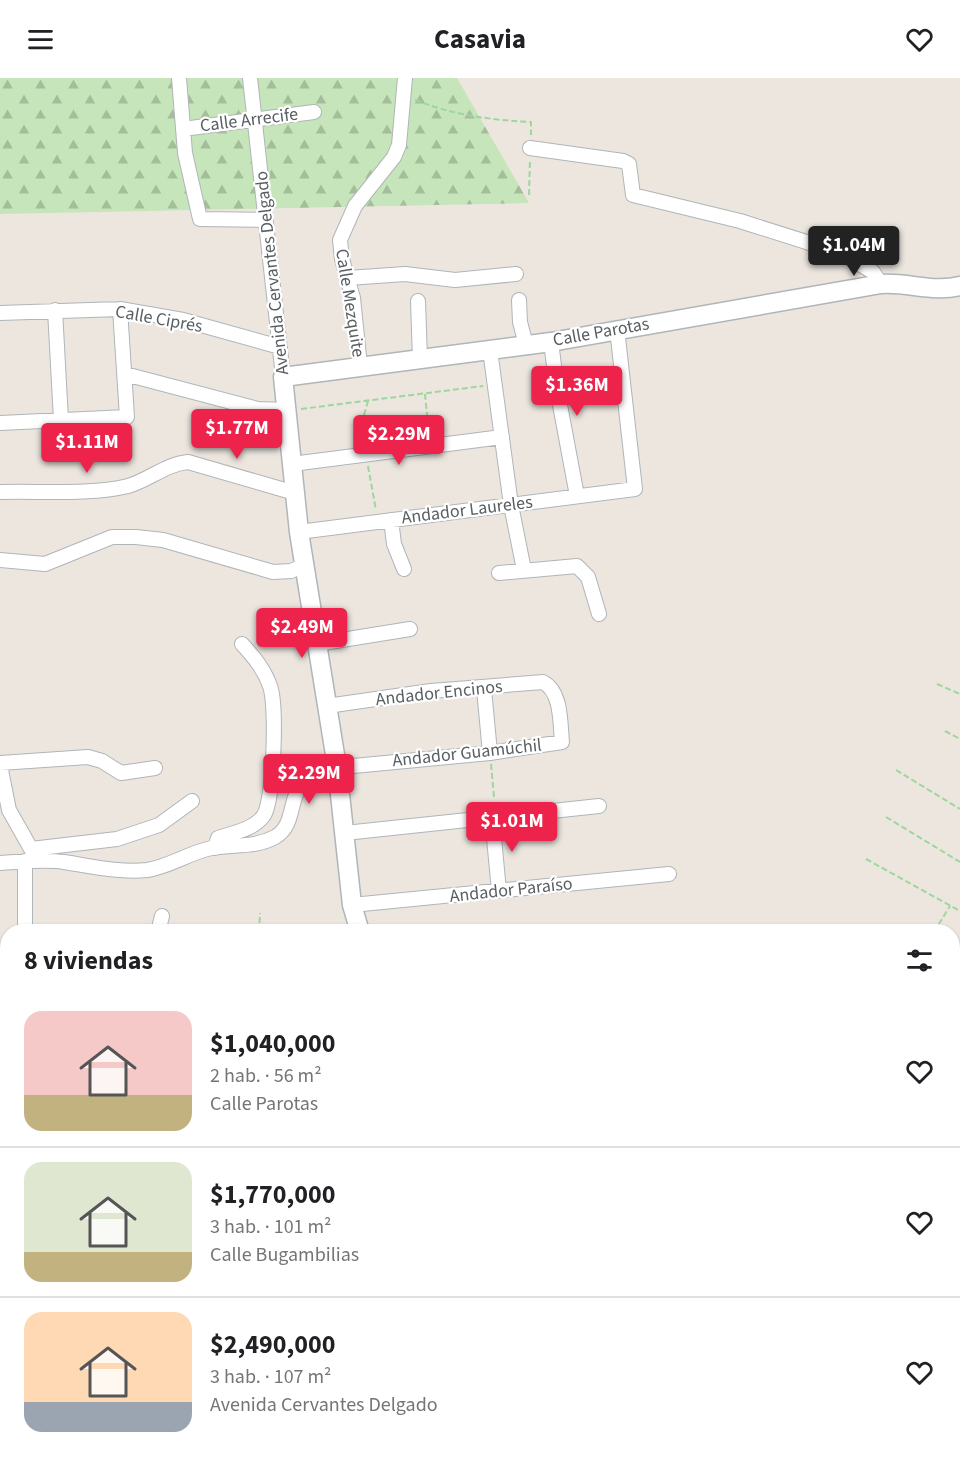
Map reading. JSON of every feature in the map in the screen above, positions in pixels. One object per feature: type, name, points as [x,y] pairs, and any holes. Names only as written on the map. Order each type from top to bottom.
[{"type":"street","points":[[178,78],[185,153],[200,219],[266,220]]},
{"type":"street","name":"Avenida Cervantes Delgado","points":[[250,78],[299,532],[337,767],[352,905],[358,924]]},
{"type":"street","name":"Calle Mezquite","points":[[360,366],[353,298],[342,258],[340,240],[355,206],[394,157],[399,145],[405,78]]},
{"type":"street","name":"Calle Arrecife","points":[[183,129],[314,112]]},
{"type":"street","points":[[530,148],[623,161],[628,164],[633,195],[741,221],[841,254],[873,272],[881,284]]},
{"type":"street","points":[[348,278],[405,274],[455,280],[516,274]]},
{"type":"street","name":"Calle Parotas","points":[[283,377],[551,342],[881,284],[903,283],[945,289],[960,286]]},
{"type":"street","points":[[519,300],[526,345]]},
{"type":"street","points":[[418,301],[420,359]]},
{"type":"street","points":[[0,423],[127,417],[120,309]]},
{"type":"street","name":"Calle Ciprés","points":[[0,313],[120,309],[183,320],[280,347]]},
{"type":"street","points":[[55,310],[61,420]]},
{"type":"street","name":"Andador Laureles","points":[[299,532],[635,489],[617,329]]},
{"type":"street","points":[[551,342],[558,397],[577,496]]},
{"type":"street","points":[[490,350],[511,505],[524,570]]},
{"type":"street","points":[[125,374],[258,409],[286,410]]},
{"type":"street","points":[[292,464],[502,437]]},
{"type":"street","points":[[2,492],[125,486],[151,478],[175,463],[188,462],[295,493]]},
{"type":"street","points":[[392,520],[394,544],[404,569]]},
{"type":"street","points":[[0,560],[45,564],[112,537],[136,537],[163,540],[273,572],[291,571],[305,565]]},
{"type":"street","points":[[500,573],[577,566],[588,577],[599,614]]},
{"type":"street","points":[[317,644],[410,629]]},
{"type":"street","points":[[31,857],[147,870],[214,848],[218,838],[252,826],[263,817],[270,801],[274,707],[271,688],[261,665],[242,644]]},
{"type":"street","name":"Andador Encinos","points":[[327,706],[431,691],[484,688],[534,681],[551,686],[555,693],[562,742]]},
{"type":"street","points":[[484,688],[490,753]]},
{"type":"street","name":"Andador Guamúchil","points":[[214,848],[259,844],[278,835],[288,819],[298,787],[307,775],[337,767],[490,753],[562,742]]},
{"type":"street","points":[[26,924],[31,857],[9,810],[0,764],[95,758],[121,773],[155,768]]},
{"type":"street","points":[[0,863],[117,839],[159,825],[192,801]]},
{"type":"street","points":[[345,833],[599,806]]},
{"type":"street","points":[[492,817],[500,891]]},
{"type":"street","name":"Andador Paraíso","points":[[352,905],[669,874]]},
{"type":"street","points":[[160,924],[162,916]]},
{"type":"path","points":[[403,96],[445,112],[468,117],[531,122]]},
{"type":"path","points":[[286,410],[495,385]]},
{"type":"path","points":[[425,394],[430,446]]},
{"type":"path","points":[[938,684],[960,694]]},
{"type":"path","points":[[945,731],[960,739]]},
{"type":"path","points":[[490,753],[494,797]]},
{"type":"path","points":[[896,770],[960,809]]},
{"type":"path","points":[[886,817],[960,862]]},
{"type":"path","points":[[866,859],[960,911]]},
{"type":"path","points":[[939,924],[950,906]]},
{"type":"path","points":[[259,924],[260,913]]},
{"type":"green space","points":[[0,78],[457,78],[529,203],[0,214]]}]
